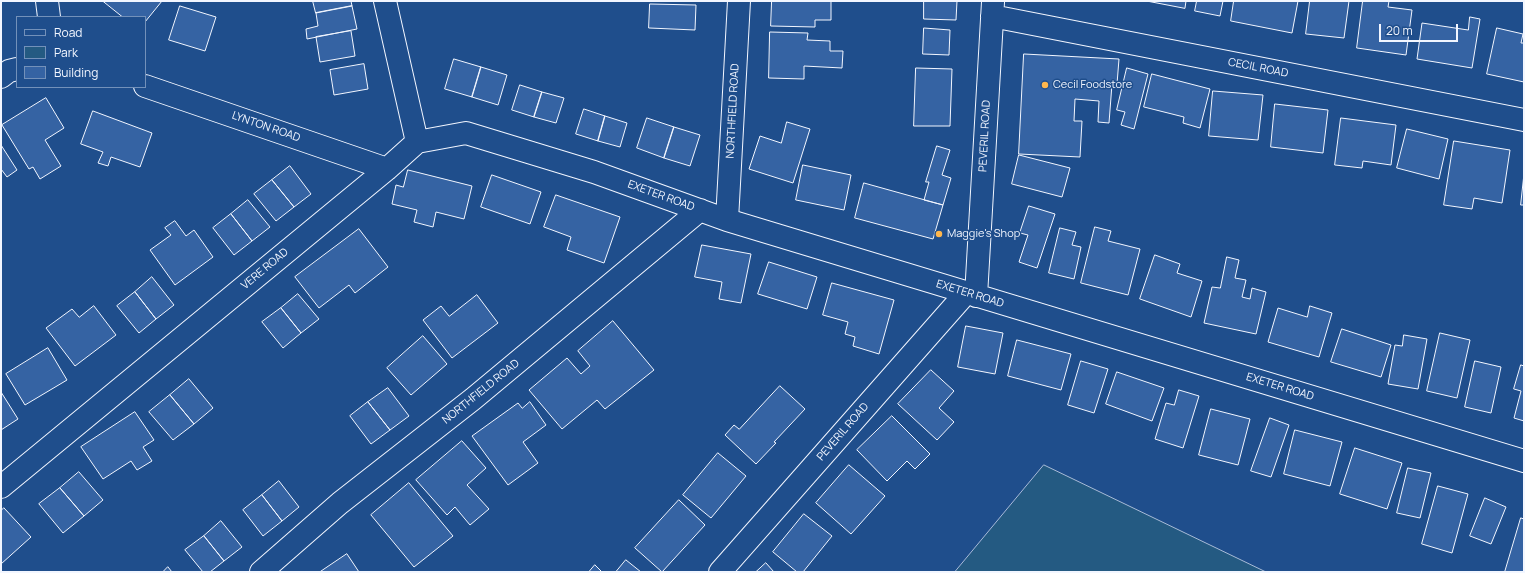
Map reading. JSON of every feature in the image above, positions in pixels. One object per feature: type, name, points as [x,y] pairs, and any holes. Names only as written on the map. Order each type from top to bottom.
[{"type":"street","points":[[47,1],[49,16]]},
{"type":"street","points":[[385,1],[417,142]]},
{"type":"street","name":"NORTHFIELD ROAD","points":[[727,220],[739,1]]},
{"type":"street","name":"CECIL ROAD","points":[[992,8],[1524,120]]},
{"type":"street","name":"PEVERIL ROAD","points":[[720,572],[971,294],[992,8]]},
{"type":"street","points":[[1,77],[9,71],[16,69]]},
{"type":"street","name":"LYNTON ROAD","points":[[146,86],[387,169]]},
{"type":"street","name":"EXETER ROAD","points":[[417,142],[466,133],[594,172],[727,220],[1524,461]]},
{"type":"street","name":"VERE ROAD","points":[[1,487],[387,169],[417,142]]},
{"type":"street","name":"NORTHFIELD ROAD","points":[[261,572],[340,503],[473,399],[700,210]]},
{"type":"green space","points":[[1044,465],[1266,572],[955,572]]},
{"type":"building","points":[[103,1],[162,1],[146,21],[146,16],[122,16]]},
{"type":"building","points":[[313,1],[351,1],[352,6],[316,13]]},
{"type":"building","points":[[772,1],[831,1],[831,20],[815,20],[815,27],[771,26]]},
{"type":"building","points":[[924,1],[957,1],[956,20],[924,19]]},
{"type":"building","points":[[1147,1],[1186,1],[1185,8]]},
{"type":"building","points":[[1197,1],[1223,1],[1220,16],[1195,11]]},
{"type":"building","points":[[1234,1],[1298,1],[1292,33],[1231,21]]},
{"type":"building","points":[[1310,1],[1349,1],[1344,38],[1306,34]]},
{"type":"building","points":[[1363,1],[1389,1],[1388,7],[1412,10],[1406,55],[1357,48]]},
{"type":"building","points":[[650,4],[696,5],[695,30],[649,28]]},
{"type":"building","points":[[180,6],[216,17],[205,51],[169,40]]},
{"type":"building","points":[[352,6],[357,29],[307,39],[306,29],[318,26],[316,13]]},
{"type":"building","points":[[1470,17],[1480,19],[1472,68],[1417,59],[1422,23],[1468,30]]},
{"type":"building","points":[[924,28],[950,30],[949,55],[923,54]]},
{"type":"building","points":[[1497,28],[1523,34],[1521,43],[1524,43],[1524,82],[1487,74]]},
{"type":"building","points":[[351,31],[355,56],[320,62],[316,37]]},
{"type":"building","points":[[770,32],[808,33],[807,40],[830,41],[830,51],[843,51],[842,68],[804,66],[804,79],[769,78]]},
{"type":"building","points":[[1024,54],[1119,59],[1117,84],[1112,84],[1109,123],[1098,122],[1099,101],[1075,99],[1074,121],[1082,121],[1080,157],[1019,154]]},
{"type":"building","points":[[454,59],[481,67],[472,97],[445,89]]},
{"type":"building","points":[[364,64],[368,89],[334,95],[330,70]]},
{"type":"building","points":[[481,67],[507,75],[498,105],[472,97]]},
{"type":"building","points":[[916,68],[952,69],[950,126],[914,126]]},
{"type":"building","points":[[1127,68],[1148,74],[1134,129],[1121,125],[1125,112],[1117,110]]},
{"type":"building","points":[[1152,74],[1210,89],[1200,128],[1183,123],[1184,117],[1144,107]]},
{"type":"building","points":[[520,85],[542,92],[534,117],[512,110]]},
{"type":"building","points":[[1213,91],[1263,95],[1258,140],[1209,136]]},
{"type":"building","points":[[542,92],[564,98],[556,123],[534,117]]},
{"type":"building","points":[[46,98],[64,128],[45,140],[61,166],[40,179],[33,167],[29,169],[2,125]]},
{"type":"building","points":[[1275,104],[1328,110],[1323,153],[1271,147]]},
{"type":"building","points":[[584,109],[605,116],[598,141],[576,134]]},
{"type":"building","points":[[93,111],[152,133],[140,167],[111,157],[108,166],[98,163],[103,152],[81,144]]},
{"type":"building","points":[[605,116],[627,123],[620,147],[598,141]]},
{"type":"building","points":[[647,118],[674,127],[664,158],[637,148]]},
{"type":"building","points":[[1341,118],[1396,125],[1391,165],[1363,161],[1362,168],[1335,165]]},
{"type":"building","points":[[787,122],[810,129],[793,183],[749,169],[760,136],[781,143]]},
{"type":"building","points":[[674,127],[700,135],[690,166],[664,158]]},
{"type":"building","points":[[1407,129],[1448,139],[1439,179],[1397,168]]},
{"type":"building","points":[[1454,141],[1510,150],[1502,203],[1474,198],[1472,209],[1444,205]]},
{"type":"building","points":[[1,145],[17,170],[7,177],[1,169]]},
{"type":"building","points":[[937,146],[950,150],[942,175],[951,178],[943,205],[924,200],[929,182],[926,182]]},
{"type":"building","points":[[1019,155],[1070,168],[1062,197],[1012,184]]},
{"type":"building","points":[[803,165],[851,175],[844,210],[796,200]]},
{"type":"building","points":[[290,166],[311,194],[294,207],[272,180]]},
{"type":"building","points":[[408,170],[472,186],[464,219],[436,212],[433,227],[414,222],[417,210],[392,204],[396,185],[403,187]]},
{"type":"building","points":[[1524,174],[1524,205],[1521,205]]},
{"type":"building","points":[[492,175],[541,192],[530,224],[481,207]]},
{"type":"building","points":[[272,180],[294,207],[276,221],[254,194]]},
{"type":"building","points":[[864,183],[943,205],[933,239],[855,218]]},
{"type":"building","points":[[556,195],[620,217],[604,263],[567,250],[571,237],[544,227]]},
{"type":"building","points":[[248,200],[270,227],[252,241],[231,214]]},
{"type":"building","points":[[1029,206],[1055,214],[1037,268],[1019,262],[1028,235],[1020,233]]},
{"type":"building","points":[[231,214],[252,241],[234,255],[213,228]]},
{"type":"building","points":[[175,221],[186,236],[194,230],[213,257],[175,285],[150,250],[171,235],[165,228]]},
{"type":"building","points":[[1095,227],[1111,231],[1108,241],[1140,249],[1128,295],[1081,283]]},
{"type":"building","points":[[1060,228],[1076,232],[1072,245],[1081,247],[1074,279],[1049,273]]},
{"type":"building","points":[[359,229],[388,267],[355,293],[349,285],[319,308],[295,277]]},
{"type":"building","points":[[702,245],[751,254],[741,303],[719,299],[722,282],[695,277]]},
{"type":"building","points":[[1155,255],[1180,264],[1177,273],[1202,281],[1191,317],[1140,299]]},
{"type":"building","points":[[1227,257],[1239,260],[1235,278],[1246,280],[1242,297],[1250,299],[1252,288],[1266,292],[1256,334],[1204,323],[1212,287],[1220,288]]},
{"type":"building","points":[[769,262],[817,277],[807,309],[758,294]]},
{"type":"building","points":[[152,277],[174,305],[156,319],[135,292]]},
{"type":"building","points":[[832,283],[894,300],[879,354],[853,346],[855,337],[845,334],[848,322],[823,315]]},
{"type":"building","points":[[135,292],[156,319],[139,333],[117,306]]},
{"type":"building","points":[[298,294],[319,319],[301,333],[281,308]]},
{"type":"building","points":[[477,295],[498,323],[452,358],[423,320],[441,306],[449,316]]},
{"type":"building","points":[[94,306],[116,335],[75,366],[46,328],[72,309],[79,317]]},
{"type":"building","points":[[1310,306],[1332,313],[1319,357],[1268,342],[1278,308],[1307,317]]},
{"type":"building","points":[[281,308],[301,333],[283,348],[262,322]]},
{"type":"building","points":[[613,321],[654,370],[605,409],[597,400],[562,429],[529,390],[567,358],[581,374],[590,366],[578,351]]},
{"type":"building","points":[[966,326],[1003,333],[995,374],[958,367]]},
{"type":"building","points":[[1342,329],[1391,345],[1381,377],[1331,362]]},
{"type":"building","points":[[1440,333],[1470,340],[1457,398],[1427,391]]},
{"type":"building","points":[[1404,335],[1427,339],[1418,389],[1388,384],[1395,345],[1402,346]]},
{"type":"building","points":[[423,336],[447,364],[411,395],[387,368]]},
{"type":"building","points":[[1017,340],[1071,354],[1061,390],[1008,376]]},
{"type":"building","points":[[48,348],[67,380],[25,405],[6,374]]},
{"type":"building","points":[[1081,361],[1108,369],[1094,413],[1068,405]]},
{"type":"building","points":[[1475,361],[1501,367],[1491,413],[1465,407]]},
{"type":"building","points":[[1521,365],[1524,366],[1524,421],[1514,418],[1521,391],[1514,389]]},
{"type":"building","points":[[931,370],[954,391],[939,408],[954,422],[937,440],[898,404]]},
{"type":"building","points":[[1117,372],[1164,388],[1152,421],[1106,404]]},
{"type":"building","points":[[189,379],[213,408],[194,424],[170,395]]},
{"type":"building","points":[[780,386],[805,409],[756,464],[725,435],[734,425],[739,429]]},
{"type":"building","points":[[388,388],[409,416],[390,430],[368,402]]},
{"type":"building","points":[[1179,390],[1199,396],[1183,448],[1155,439],[1166,403],[1174,405]]},
{"type":"building","points":[[1,392],[18,419],[1,430]]},
{"type":"building","points":[[170,395],[194,424],[173,440],[149,412]]},
{"type":"building","points":[[368,402],[390,430],[371,444],[350,416]]},
{"type":"building","points":[[530,402],[546,425],[523,442],[538,463],[508,485],[472,436],[518,403],[522,408]]},
{"type":"building","points":[[1211,409],[1250,419],[1238,465],[1199,455]]},
{"type":"building","points":[[135,412],[154,440],[143,447],[152,461],[137,470],[131,461],[103,479],[81,447]]},
{"type":"building","points":[[892,416],[930,454],[915,469],[907,461],[887,481],[857,450]]},
{"type":"building","points":[[1270,418],[1289,425],[1271,477],[1251,471]]},
{"type":"building","points":[[1295,430],[1342,442],[1330,486],[1284,474]]},
{"type":"building","points":[[462,441],[486,468],[467,485],[489,509],[470,525],[455,507],[447,515],[416,480]]},
{"type":"building","points":[[1355,448],[1402,463],[1387,509],[1340,494]]},
{"type":"building","points":[[718,453],[746,476],[711,518],[683,495]]},
{"type":"building","points":[[849,465],[885,496],[851,534],[816,503]]},
{"type":"building","points":[[1408,468],[1431,473],[1420,518],[1397,513]]},
{"type":"building","points":[[79,472],[103,500],[84,516],[60,488]]},
{"type":"building","points":[[279,481],[299,507],[282,521],[262,495]]},
{"type":"building","points":[[409,483],[453,536],[414,567],[371,515]]},
{"type":"building","points":[[1438,486],[1468,494],[1452,553],[1422,544]]},
{"type":"building","points":[[60,488],[84,516],[63,533],[39,504]]},
{"type":"building","points":[[262,495],[282,521],[263,536],[243,510]]},
{"type":"building","points":[[1485,498],[1506,507],[1491,544],[1470,536]]},
{"type":"building","points":[[679,500],[705,525],[662,572],[635,548]]},
{"type":"building","points":[[4,508],[31,537],[1,564],[1,511]]},
{"type":"building","points":[[804,514],[832,536],[803,572],[797,572],[773,552]]},
{"type":"building","points":[[1521,518],[1524,519],[1524,572],[1505,572]]},
{"type":"building","points":[[221,521],[242,547],[224,561],[204,536]]},
{"type":"building","points":[[204,536],[224,561],[210,572],[203,572],[185,550]]},
{"type":"building","points":[[347,554],[359,572],[320,572]]},
{"type":"building","points":[[626,560],[641,572],[616,572]]},
{"type":"building","points":[[766,563],[774,572],[756,572]]},
{"type":"building","points":[[595,565],[602,572],[589,572]]},
{"type":"building","points":[[168,567],[172,572],[163,572]]},
{"type":"place","name":"Cecil Foodstore","points":[[1045,85]]},
{"type":"place","name":"Maggie's Shop","points":[[939,234]]}]
